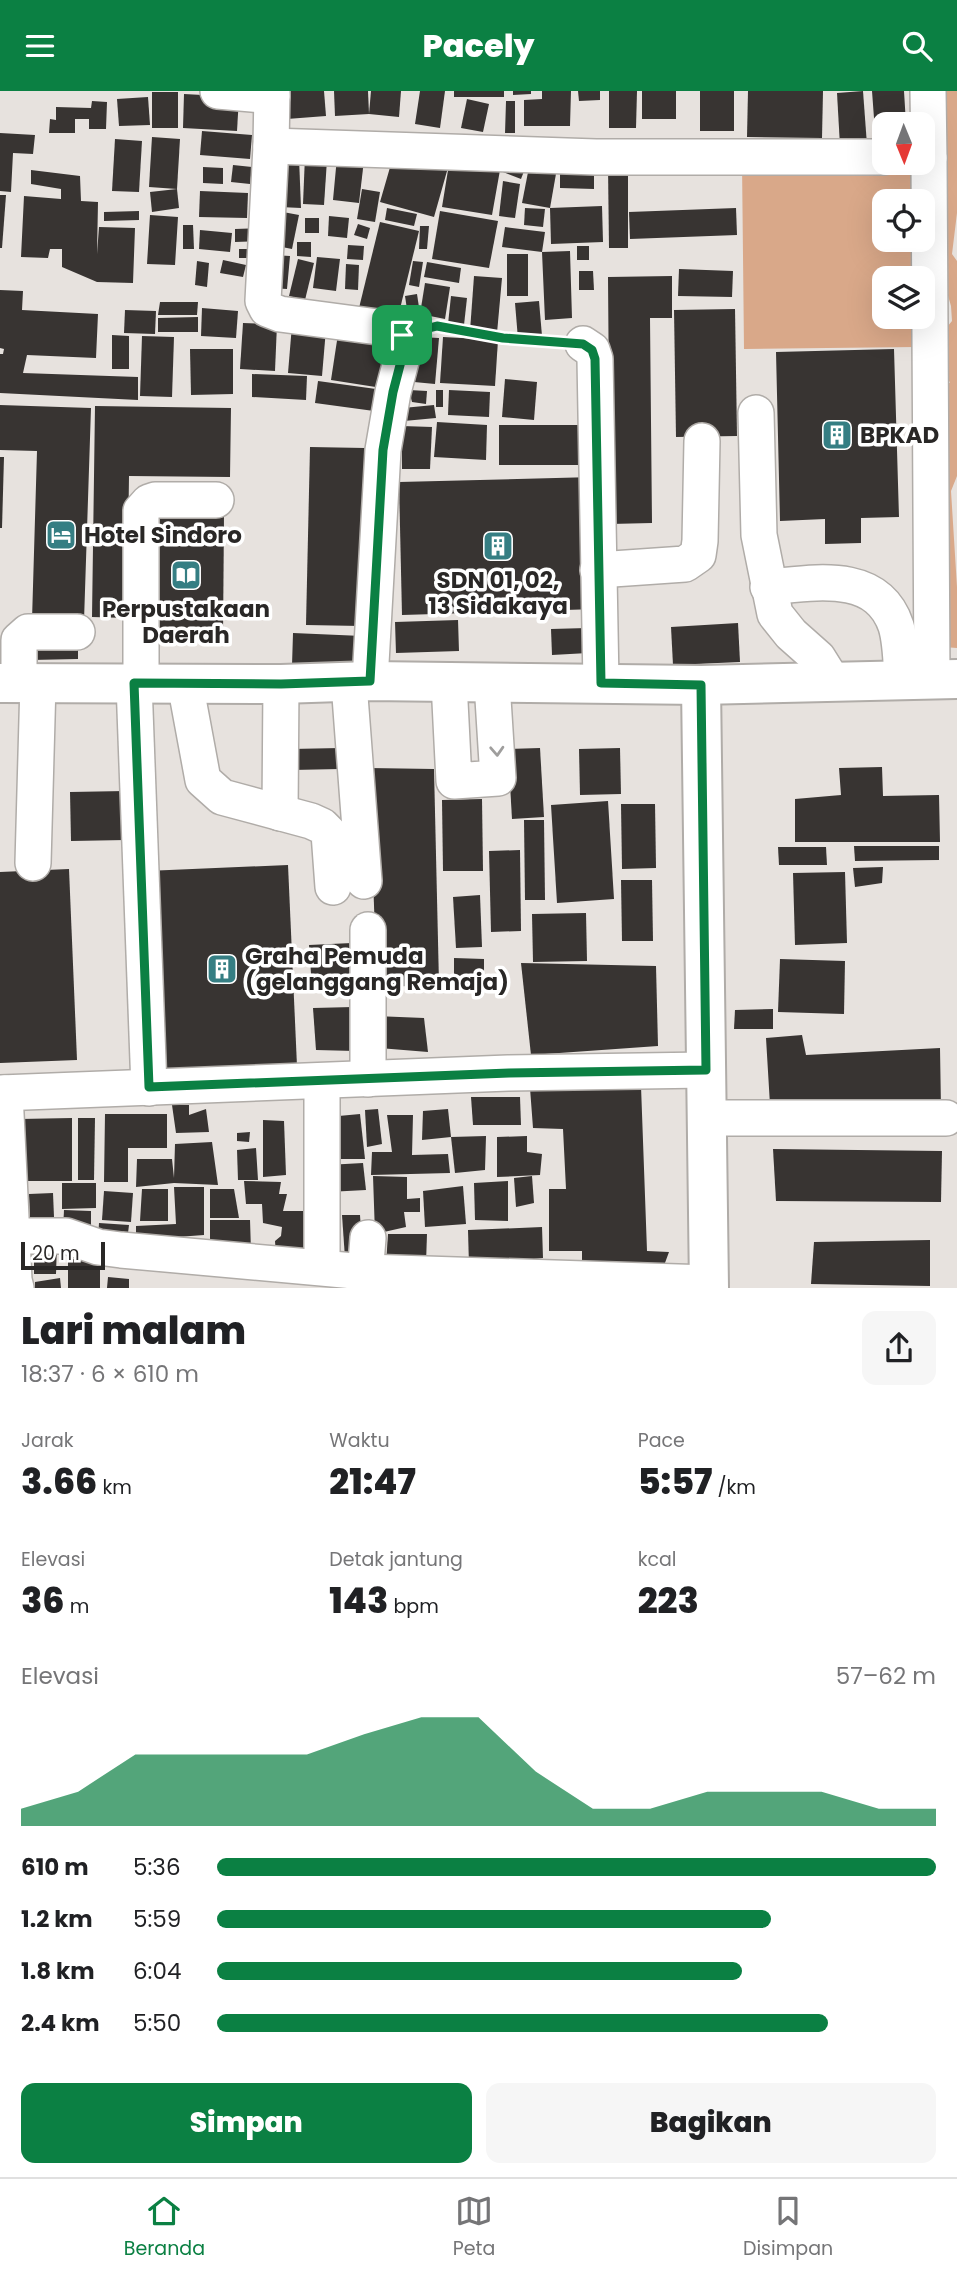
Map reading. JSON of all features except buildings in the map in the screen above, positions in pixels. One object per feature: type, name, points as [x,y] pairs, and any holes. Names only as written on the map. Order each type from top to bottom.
[{"type":"main road","points":[[19,683],[449,682],[701,685],[931,680]]},
{"type":"main road","points":[[701,685],[709,1286]]},
{"type":"street","points":[[185,683],[203,780],[222,797],[322,826],[329,833],[349,884],[359,682],[383,450],[393,392],[405,346],[402,335],[393,329],[280,314],[267,309],[263,301],[272,93],[218,91]]},
{"type":"street","points":[[927,112],[928,91]]},
{"type":"street","points":[[271,146],[596,157],[872,157]]},
{"type":"street","points":[[926,175],[931,680]]},
{"type":"street","points":[[583,344],[592,350],[595,359],[601,683]]},
{"type":"street","points":[[755,413],[759,535],[775,614],[791,634],[818,658],[833,682]]},
{"type":"street","points":[[598,570],[685,564],[698,555],[701,541],[702,441]]},
{"type":"street","points":[[149,1087],[138,683],[141,511],[155,499],[216,500]]},
{"type":"street","points":[[768,587],[830,581],[863,589],[883,602],[931,680]]},
{"type":"street","points":[[33,863],[19,683],[19,640],[27,632],[77,632]]},
{"type":"street","points":[[449,682],[454,781],[498,778],[492,683]]},
{"type":"street","points":[[281,684],[281,814]]},
{"type":"street","points":[[368,930],[368,1079]]},
{"type":"street","points":[[16,1288],[2,1093],[509,1073],[706,1070]]},
{"type":"street","points":[[322,1081],[322,1267]]},
{"type":"street","points":[[707,1118],[946,1118]]},
{"type":"street","points":[[12,1236],[66,1236],[98,1247],[121,1251],[322,1267],[364,1280],[709,1286]]},
{"type":"street","points":[[364,1280],[368,1238]]},
{"type":"path","points":[[402,335],[437,326],[503,338],[583,344]]},
{"type":"shaded area","points":[[935,91],[957,91],[957,213],[952,254],[957,261],[957,476],[951,491],[957,587],[957,648],[915,645],[913,529],[916,379],[950,383],[933,344],[952,321],[951,306],[940,268]]},
{"type":"shaded area","points":[[742,163],[872,163],[872,175],[914,175],[914,189],[872,189],[872,252],[914,252],[915,266],[872,266],[872,329],[915,329],[915,347],[744,349]]},
{"type":"place","name":"BPKAD","points":[[837,435]]},
{"type":"place","name":"Hotel Sindoro","points":[[61,535]]},
{"type":"place","name":"SDN 01, 02, 13 Sidakaya","points":[[498,546]]},
{"type":"place","name":"Perpustakaan Daerah","points":[[186,575]]},
{"type":"place","name":"Graha Pemuda (gelanggang Remaja)","points":[[222,969]]},
{"type":"route","points":[[437,326],[503,338],[583,344],[592,350],[595,359],[601,683],[701,685],[706,1070],[509,1073],[149,1087],[134,683],[281,684],[370,681],[383,450],[393,392],[405,346],[402,335],[437,326]]}]
